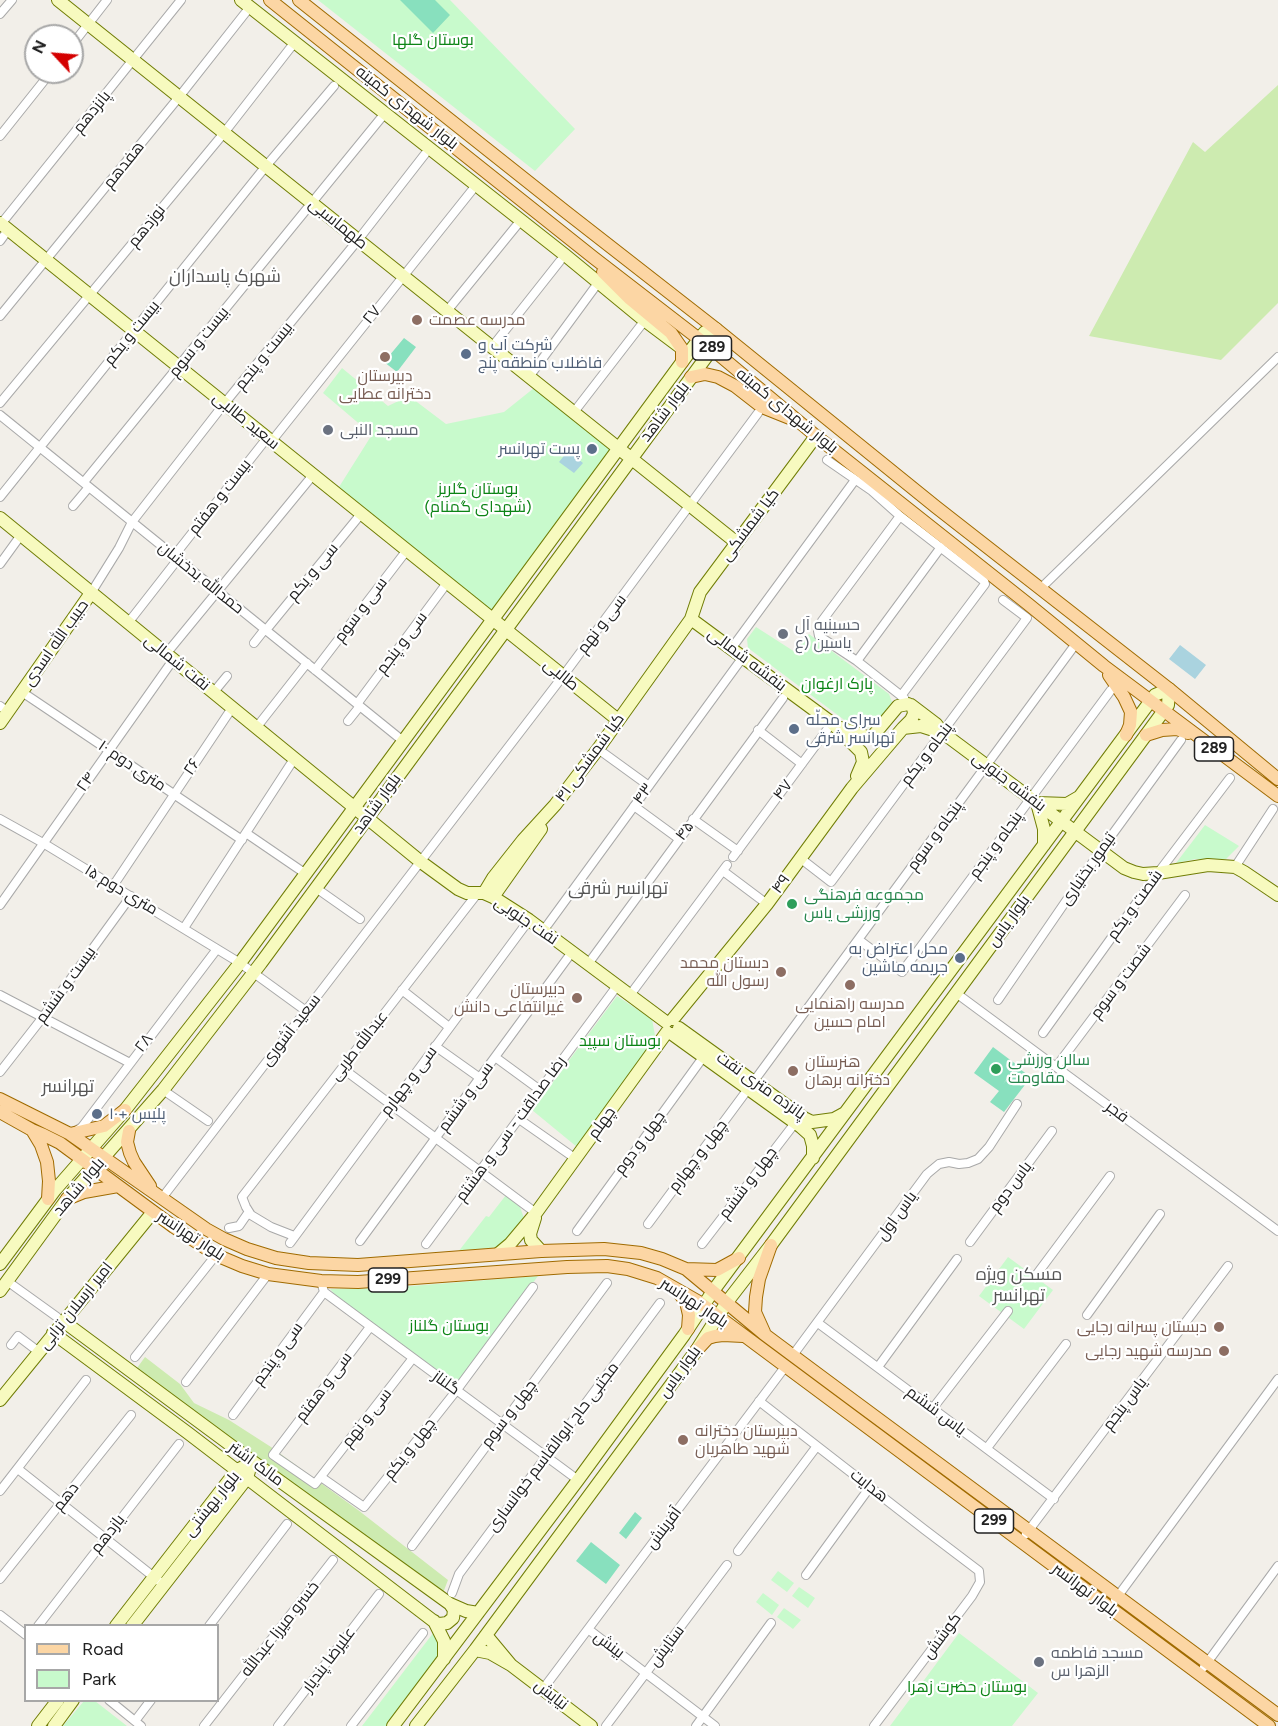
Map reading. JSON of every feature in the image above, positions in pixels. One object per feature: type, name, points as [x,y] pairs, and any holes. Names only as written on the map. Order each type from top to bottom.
[{"type":"main road","name":"بلوار شهدای کمیته","points":[[270,0],[712,349],[816,436],[1019,596],[1148,705],[1196,736],[1278,796]]},
{"type":"main road","name":"بلوار شهدای کمیته","points":[[299,0],[1169,689],[1278,779]]},
{"type":"main road","points":[[594,258],[609,279],[671,333],[682,349],[682,362]]},
{"type":"main road","points":[[691,377],[705,374],[718,377],[735,386],[762,407],[800,422]]},
{"type":"main road","points":[[1104,666],[1131,712],[1126,735]]},
{"type":"main road","points":[[1146,735],[1162,730],[1177,729],[1196,736]]},
{"type":"main road","name":"بلوار تهرانسر","points":[[0,1099],[70,1134],[206,1229],[247,1249],[276,1258],[309,1263],[358,1265],[588,1249],[621,1250],[662,1259],[682,1268],[1025,1536],[1109,1607],[1269,1726]]},
{"type":"main road","points":[[70,1134],[104,1126],[125,1110]]},
{"type":"main road","name":"بلوار تهرانسر","points":[[0,1112],[32,1131],[60,1143],[153,1212],[216,1255],[268,1274],[322,1287],[388,1280],[607,1266],[628,1269],[657,1278],[704,1307],[785,1367],[1025,1536],[1117,1596],[1278,1715]]},
{"type":"main road","points":[[32,1131],[41,1145],[51,1194]]},
{"type":"main road","points":[[129,1131],[127,1142],[134,1162],[158,1195]]},
{"type":"main road","points":[[67,1199],[84,1192],[118,1186]]},
{"type":"main road","points":[[764,1334],[755,1312],[756,1297],[759,1279],[771,1245]]},
{"type":"main road","points":[[682,1268],[717,1270],[739,1258]]},
{"type":"main road","points":[[675,1287],[687,1290],[693,1284],[682,1268]]},
{"type":"main road","points":[[675,1287],[686,1302],[689,1315],[688,1329]]},
{"type":"main road","points":[[696,1351],[708,1338],[714,1336],[743,1336]]},
{"type":"street","points":[[0,14],[12,0]]},
{"type":"street","name":"طهماسبی","points":[[58,0],[631,458]]},
{"type":"street","points":[[84,29],[107,0]]},
{"type":"street","name":"پانزدهم","points":[[0,241],[3,226],[181,0]]},
{"type":"street","points":[[241,0],[682,349]]},
{"type":"street","name":"هفدهم","points":[[0,316],[246,12]]},
{"type":"street","name":"نوزدهم","points":[[0,403],[224,133],[291,47]]},
{"type":"street","points":[[0,136],[41,84]]},
{"type":"street","name":"بیست و یکم","points":[[0,497],[266,166],[334,86]]},
{"type":"street","name":"بیست و سوم","points":[[73,506],[86,485],[179,367],[381,118]]},
{"type":"street","name":"بیست و پنجم","points":[[91,593],[132,522],[425,154]]},
{"type":"street","name":"۲۷","points":[[269,440],[473,189]]},
{"type":"street","points":[[447,311],[517,225]]},
{"type":"street","name":"سعید طالبی","points":[[3,226],[492,619]]},
{"type":"street","points":[[492,347],[560,261]]},
{"type":"street","points":[[529,377],[598,283]]},
{"type":"street","points":[[574,412],[642,324]]},
{"type":"street","name":"بلوار شاهد","points":[[0,1264],[51,1194],[125,1110],[240,963],[699,339],[705,332],[716,329],[718,341],[253,973],[163,1090],[67,1199],[3,1286]]},
{"type":"street","points":[[1040,589],[1278,357]]},
{"type":"street","name":"سی و نهم","points":[[421,862],[563,676],[758,412]]},
{"type":"street","name":"حمدالله بدخشان","points":[[0,415],[403,741]]},
{"type":"street","name":"کیا شمشکی","points":[[691,619],[700,592],[816,436]]},
{"type":"street","name":"بیست و هفتم","points":[[128,623],[176,557],[269,440]]},
{"type":"street","points":[[631,458],[737,543]]},
{"type":"street","points":[[827,460],[872,491],[985,584],[904,703],[898,706],[869,737],[862,741],[860,746],[863,762],[852,788]]},
{"type":"street","name":"۲۴","points":[[0,905],[218,591],[313,475]]},
{"type":"street","points":[[731,648],[855,480]]},
{"type":"street","name":"سی و یکم","points":[[254,643],[361,514]]},
{"type":"street","name":"بنفشه جنوبی","points":[[900,516],[819,625],[819,636],[857,661],[936,724],[943,733],[1124,868],[1134,872],[1158,873],[1208,865],[1234,867]]},
{"type":"street","name":"نفت شمالی","points":[[0,518],[354,808]]},
{"type":"street","points":[[0,564],[21,535]]},
{"type":"street","points":[[857,661],[941,547]]},
{"type":"street","name":"سی و سوم","points":[[315,670],[406,550]]},
{"type":"street","name":"سی و پنجم","points":[[348,721],[447,583]]},
{"type":"street","name":"حبیب الله اسدی","points":[[0,723],[4,709],[22,692],[91,593]]},
{"type":"street","name":"پنجاه و یکم","points":[[800,858],[831,882],[1027,618],[1003,600]]},
{"type":"street","name":"طالبی","points":[[492,619],[618,720]]},
{"type":"street","name":"بنفشه شمالی","points":[[691,619],[832,723],[861,752]]},
{"type":"street","name":"۴۱ کیا شمشکی","points":[[484,895],[531,846],[555,805],[691,619]]},
{"type":"street","name":"پنجاه و سوم","points":[[751,1085],[1072,649]]},
{"type":"street","name":"۴۳","points":[[543,931],[743,657]]},
{"type":"street","points":[[256,728],[307,663]]},
{"type":"street","points":[[213,693],[227,676]]},
{"type":"street","name":"بلوار یاس","points":[[393,1726],[578,1480],[713,1292],[1155,695],[1169,689],[1168,705],[1161,715],[727,1302],[696,1351],[417,1726]]},
{"type":"street","name":"پنجاه و پنجم","points":[[859,940],[902,972],[1034,801],[1111,690]]},
{"type":"street","name":"۱۰ متری دوم","points":[[22,692],[174,794],[306,874]]},
{"type":"street","name":"۴۵","points":[[588,964],[783,698]]},
{"type":"street","points":[[852,788],[913,717],[914,711],[906,700]]},
{"type":"street","name":"۲۶","points":[[113,886],[232,708]]},
{"type":"street","name":"بنفشه شمالی","points":[[832,723],[855,734],[869,737]]},
{"type":"street","name":"۴۷","points":[[693,819],[735,854],[832,723]]},
{"type":"street","name":"بنفشه جنوبی","points":[[903,728],[921,726],[943,733]]},
{"type":"street","points":[[758,730],[802,764]]},
{"type":"street","points":[[861,752],[870,759],[880,754],[881,743],[878,739],[869,737]]},
{"type":"street","name":"تیمور بختیاری","points":[[998,1000],[1101,850],[1181,740]]},
{"type":"street","points":[[598,749],[649,786]]},
{"type":"street","points":[[184,928],[294,759]]},
{"type":"street","name":"شصت و یکم","points":[[1043,1033],[1158,873],[1230,778]]},
{"type":"street","name":"۴۹","points":[[672,1026],[706,979],[767,904],[852,788]]},
{"type":"street","points":[[1044,845],[1044,830],[1034,801],[1067,804],[1080,797]]},
{"type":"street","points":[[634,806],[679,839]]},
{"type":"street","name":"نفت جنوبی","points":[[354,808],[458,889],[467,893],[484,895],[529,920],[672,1026]]},
{"type":"street","points":[[1273,809],[1234,867],[1278,895]]},
{"type":"street","name":"۱۵ متری دوم","points":[[0,819],[240,963],[306,1011]]},
{"type":"street","name":"سعید آشوری","points":[[158,1195],[306,1011],[421,862]]},
{"type":"street","points":[[630,995],[725,868],[767,904]]},
{"type":"street","points":[[316,888],[360,919]]},
{"type":"street","name":"عبدالله طربی","points":[[249,1213],[242,1197],[402,990],[484,895]]},
{"type":"street","name":"شصت و سوم","points":[[1056,1067],[1185,895]]},
{"type":"street","name":"بیست و ششم","points":[[0,1072],[131,896]]},
{"type":"street","name":"سی و چهارم","points":[[249,1213],[292,1240],[529,920]]},
{"type":"street","name":"۲۸","points":[[70,1134],[82,1127],[217,949]]},
{"type":"street","name":"سی و ششم","points":[[360,1241],[572,952]]},
{"type":"street","points":[[943,982],[956,993]]},
{"type":"street","name":"رضا صداقت - سی و هشتم","points":[[426,1244],[617,986]]},
{"type":"street","points":[[402,990],[449,1027]]},
{"type":"street","name":"فجر","points":[[956,993],[1278,1231]]},
{"type":"street","points":[[0,995],[129,1063]]},
{"type":"street","name":"پانزده متری نفت","points":[[672,1026],[798,1119],[810,1135],[813,1158]]},
{"type":"street","name":"چهلم","points":[[498,1254],[510,1244],[536,1213],[672,1026]]},
{"type":"street","points":[[435,1046],[480,1078]]},
{"type":"street","name":"چهل و دوم","points":[[577,1230],[707,1053]]},
{"type":"street","points":[[495,1057],[540,1090]]},
{"type":"street","points":[[342,1068],[536,1213],[530,1234],[531,1240],[541,1251]]},
{"type":"street","name":"چهل و چهارم","points":[[648,1224],[751,1085]]},
{"type":"street","points":[[163,1090],[208,1121]]},
{"type":"street","name":"یاس اول","points":[[793,1355],[927,1174],[939,1164],[968,1163],[978,1159],[989,1147],[1017,1104]]},
{"type":"street","name":"پانزده متری نفت","points":[[798,1119],[812,1122],[834,1119],[848,1111]]},
{"type":"street","points":[[519,1119],[576,1159]]},
{"type":"street","name":"چهل و ششم","points":[[702,1244],[798,1119]]},
{"type":"street","name":"یاس دوم","points":[[970,1242],[1052,1131]]},
{"type":"street","points":[[1037,1274],[1110,1176]]},
{"type":"street","points":[[51,1194],[67,1199]]},
{"type":"street","name":"امیر ارسلان ترابی","points":[[0,1400],[54,1333],[60,1319],[153,1212]]},
{"type":"street","points":[[229,1228],[239,1226],[249,1213]]},
{"type":"street","points":[[1088,1315],[1160,1214]]},
{"type":"street","points":[[135,1358],[216,1255]]},
{"type":"street","points":[[878,1367],[957,1259]]},
{"type":"street","name":"یاس پنجم","points":[[1025,1536],[1228,1266]]},
{"type":"street","points":[[186,1382],[268,1274]]},
{"type":"street","name":"چهل و سوم","points":[[412,1546],[607,1283]]},
{"type":"street","points":[[3,1286],[60,1319]]},
{"type":"street","name":"سی و پنجم","points":[[233,1415],[322,1287]]},
{"type":"street","name":"گلناز","points":[[322,1287],[370,1327],[578,1480]]},
{"type":"street","name":"چهل و یکم","points":[[321,1477],[364,1507],[533,1287]]},
{"type":"street","name":"مجتبی حاج ابوالقاسم خوانساری","points":[[451,1598],[459,1574],[660,1303]]},
{"type":"street","points":[[933,1408],[1008,1311]]},
{"type":"street","name":"مالک اشتر","points":[[60,1319],[252,1461],[451,1598],[466,1611],[478,1613]]},
{"type":"street","name":"یاس ششم","points":[[818,1323],[1054,1499]]},
{"type":"street","name":"سی و هفتم","points":[[321,1477],[315,1484],[273,1455],[370,1327]]},
{"type":"street","name":"مالک اشتر","points":[[54,1333],[188,1432],[434,1621]]},
{"type":"street","points":[[11,1345],[18,1336],[39,1352]]},
{"type":"street","points":[[987,1448],[1065,1344]]},
{"type":"street","name":"سی و نهم","points":[[321,1477],[413,1358]]},
{"type":"street","name":"آفرینش","points":[[543,1689],[785,1367]]},
{"type":"street","points":[[1109,1607],[1278,1379]]},
{"type":"street","points":[[0,1491],[86,1380]]},
{"type":"street","name":"هدایت","points":[[759,1401],[979,1571]]},
{"type":"street","name":"دهم","points":[[0,1579],[131,1415]]},
{"type":"street","name":"یازدهم","points":[[40,1624],[179,1444]]},
{"type":"street","points":[[738,1551],[817,1446]]},
{"type":"street","name":"بلوار بهشتی","points":[[118,1624],[159,1581],[252,1461]]},
{"type":"street","points":[[18,1469],[159,1581]]},
{"type":"street","points":[[806,1575],[870,1487]]},
{"type":"street","points":[[211,1624],[287,1524]]},
{"type":"street","name":"خسرو میرزا عبدالله","points":[[204,1726],[333,1560]]},
{"type":"street","name":"ستایش","points":[[606,1726],[727,1565]]},
{"type":"street","points":[[1198,1674],[1278,1566]]},
{"type":"street","name":"کوشش","points":[[874,1726],[972,1596],[980,1582],[979,1571]]},
{"type":"street","name":"بلوار بهشتی","points":[[133,1624],[159,1581]]},
{"type":"street","name":"علیرضا پندیار","points":[[278,1726],[379,1594]]},
{"type":"street","points":[[434,1621],[443,1624],[453,1618],[451,1598]]},
{"type":"street","points":[[0,1615],[24,1633]]},
{"type":"street","points":[[434,1621],[444,1641],[444,1659]]},
{"type":"street","points":[[696,1726],[771,1623]]},
{"type":"street","name":"بینش","points":[[588,1629],[715,1726]]},
{"type":"street","points":[[351,1726],[423,1633]]},
{"type":"street","points":[[486,1635],[511,1665]]},
{"type":"street","points":[[475,1650],[490,1653],[511,1665]]},
{"type":"street","name":"نیایش","points":[[511,1665],[591,1726]]},
{"type":"street","points":[[38,1726],[56,1702]]},
{"type":"street","points":[[54,1726],[72,1702]]},
{"type":"street","points":[[110,1702],[138,1724],[150,1702]]},
{"type":"green space","name":"بوستان گلها","points":[[318,0],[450,0],[575,129],[535,171]]},
{"type":"green space","points":[[400,0],[435,0],[450,15],[433,33]]},
{"type":"green space","points":[[1278,85],[1278,303],[1221,360],[1089,336],[1193,142],[1205,152]]},
{"type":"green space","points":[[404,338],[416,347],[397,372],[384,362]]},
{"type":"green space","name":"بوستان گلریز (شهدای گمنام)","points":[[342,368],[388,406],[409,396],[446,424],[504,412],[534,388],[610,450],[491,611],[339,487],[373,433],[323,393]]},
{"type":"green space","name":"پارک ارغوان","points":[[756,627],[795,652],[809,634],[889,694],[892,702],[876,724],[863,730],[851,725],[748,648],[747,639]]},
{"type":"green space","points":[[1205,825],[1239,846],[1226,859],[1196,859],[1176,863]]},
{"type":"green space","name":"بوستان سپید","points":[[617,996],[652,1019],[656,1041],[577,1147],[532,1110]]},
{"type":"green space","points":[[993,1047],[1017,1065],[1003,1084],[1017,1067],[1031,1077],[1004,1112],[990,1102],[999,1091],[974,1073]]},
{"type":"green space","points":[[506,1195],[520,1207],[523,1222],[501,1247],[458,1252],[486,1216],[489,1217]]},
{"type":"green space","points":[[1008,1257],[1053,1290],[1024,1329],[979,1296]]},
{"type":"green space","name":"بوستان گلناز","points":[[538,1276],[458,1385],[337,1297],[330,1289],[386,1288]]},
{"type":"green space","points":[[145,1357],[180,1384],[194,1403],[229,1420],[271,1447],[358,1510],[448,1580],[443,1593],[255,1459],[137,1368]]},
{"type":"green space","points":[[635,1512],[642,1518],[626,1539],[619,1533]]},
{"type":"green space","points":[[591,1542],[620,1565],[606,1584],[576,1561]]},
{"type":"green space","points":[[778,1571],[794,1583],[787,1592],[771,1580]]},
{"type":"green space","points":[[799,1587],[815,1598],[808,1608],[792,1596]]},
{"type":"green space","points":[[763,1593],[779,1605],[772,1615],[756,1602]]},
{"type":"green space","points":[[784,1608],[801,1620],[793,1629],[777,1617]]},
{"type":"green space","points":[[437,1628],[452,1640],[386,1726],[362,1726]]},
{"type":"green space","name":"بوستان حضرت زهرا","points":[[959,1633],[1038,1693],[1012,1726],[890,1726]]},
{"type":"green space","points":[[83,1702],[96,1702],[127,1726],[63,1726]]},
{"type":"water","points":[[568,451],[583,463],[574,473],[559,462]]},
{"type":"water","points":[[1180,645],[1206,665],[1195,679],[1169,659]]},
{"type":"place","name":"مدرسه عصمت","points":[[417,320]]},
{"type":"place","name":"شرکت آب و فاضلاب منطقه پنج","points":[[466,354]]},
{"type":"place","name":"دبیرستان دخترانه عطایی","points":[[385,357]]},
{"type":"place","name":"مسجد النبی","points":[[328,430]]},
{"type":"place","name":"پست تهرانسر","points":[[592,449]]},
{"type":"place","name":"حسینیه آل یاسین (ع","points":[[783,634]]},
{"type":"place","name":"سرای محلّه تهرانسر شرقی","points":[[794,729]]},
{"type":"place","name":"مجموعه فرهنگی ورزشی یاس","points":[[792,904]]},
{"type":"place","name":"محل اعتراض به جریمه ماشین","points":[[960,958]]},
{"type":"place","name":"دبستان محمد رسول الله","points":[[781,972]]},
{"type":"place","name":"مدرسه راهنمایی امام حسین","points":[[850,985]]},
{"type":"place","name":"دبیرستان غیرانتفاعی دانش","points":[[577,998]]},
{"type":"place","name":"سالن ورزشی مقاومت","points":[[996,1069]]},
{"type":"place","name":"هنرستان دخترانه برهان","points":[[793,1071]]},
{"type":"place","name":"پلیس +۱۰","points":[[97,1114]]},
{"type":"place","name":"دبستان پسرانه رجایی","points":[[1219,1327]]},
{"type":"place","name":"مدرسه شهید رجایی","points":[[1224,1351]]},
{"type":"place","name":"دبیرستان دخترانه شهید طاهریان","points":[[683,1440]]},
{"type":"place","name":"مسجد فاطمه الزهرا س","points":[[1039,1662]]},
{"type":"district","name":"شهرک پاسداران","points":[[225,277]]},
{"type":"district","name":"تهرانسر شرقی","points":[[618,889]]},
{"type":"district","name":"تهرانسر","points":[[68,1087]]},
{"type":"district","name":"مسکن ویژه تهرانسر","points":[[1019,1285]]}]
